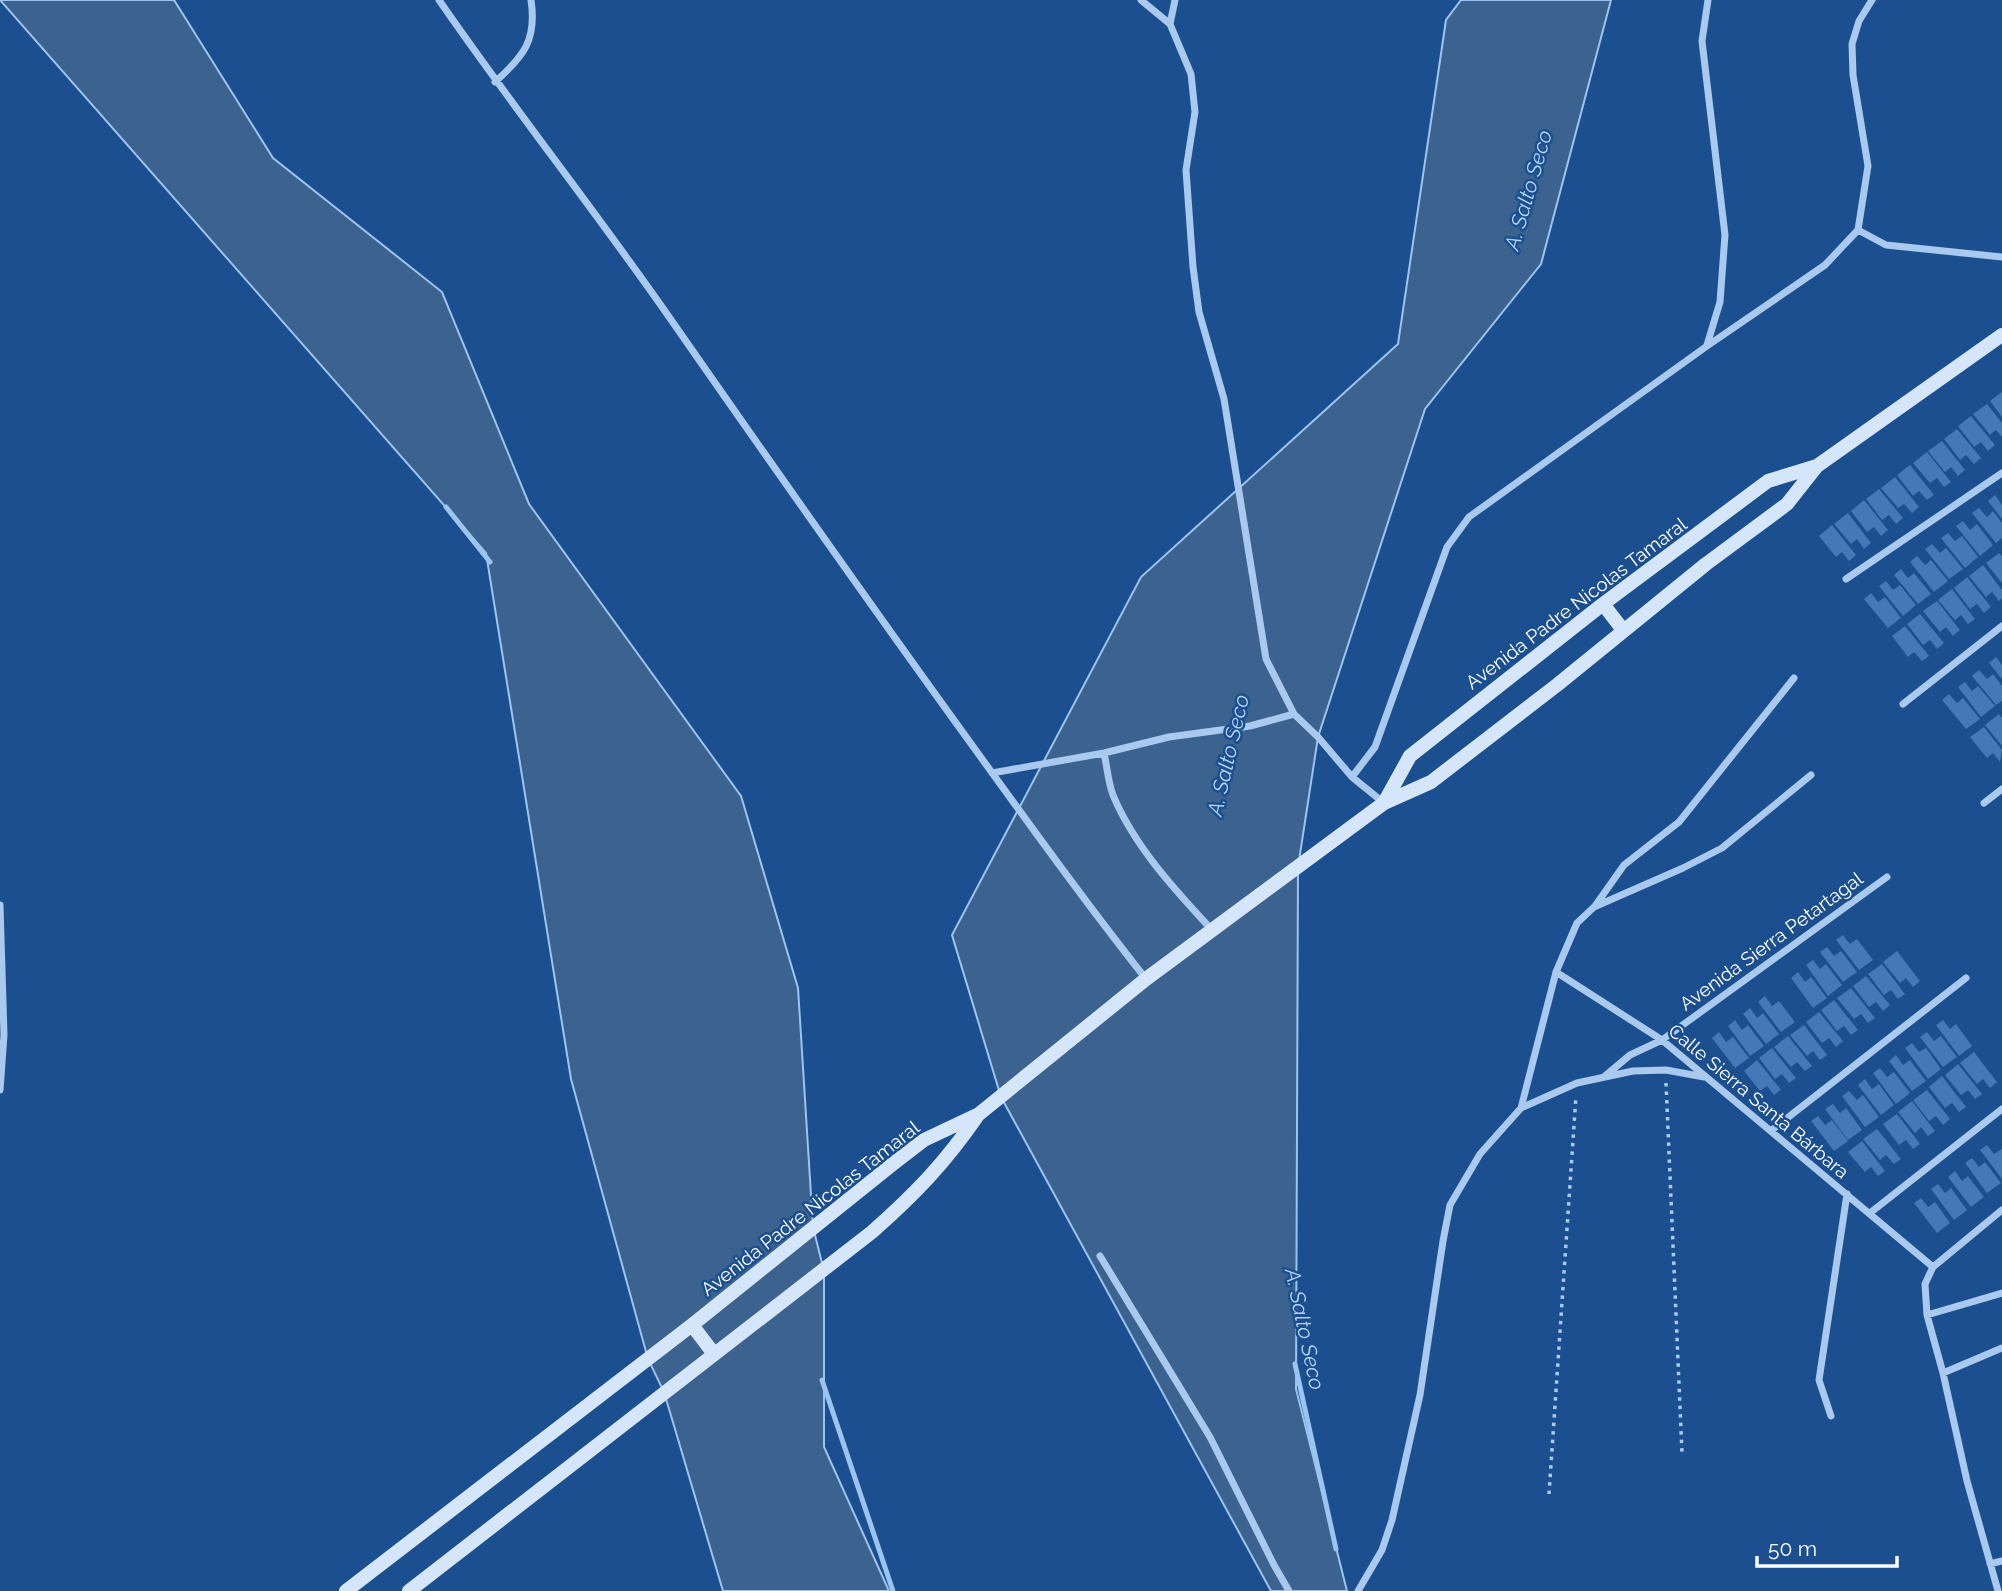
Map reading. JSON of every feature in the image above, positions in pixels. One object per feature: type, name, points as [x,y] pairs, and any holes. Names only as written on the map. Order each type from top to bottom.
[{"type":"street","points":[[439,0],[495,82],[549,150],[664,310],[992,773],[1098,919],[1146,979]]},
{"type":"street","points":[[495,82],[519,61],[531,36],[534,19],[531,0]]},
{"type":"street","points":[[1141,0],[1170,24],[1191,74],[1195,112],[1186,170],[1199,312],[1224,399],[1266,659],[1294,713],[1352,777],[1384,803]]},
{"type":"street","points":[[1170,24],[1175,0]]},
{"type":"street","points":[[1707,346],[1720,302],[1724,235],[1702,41],[1708,0]]},
{"type":"street","points":[[1352,777],[1375,747],[1447,547],[1469,517],[1825,265],[1858,230],[1868,166],[1853,75],[1852,44],[1858,21],[1872,0]]},
{"type":"street","points":[[1858,230],[1885,245],[2002,257]]},
{"type":"street","name":"Avenida Padre Nicolas Tamaral","points":[[346,1591],[692,1325],[924,1140],[979,1114],[1090,1022],[1384,803],[1431,782],[1557,685],[1706,564],[1787,504],[1817,466],[2002,335]]},
{"type":"street","name":"Avenida Padre Nicolas Tamaral","points":[[1384,803],[1410,756],[1603,604],[1768,481],[1817,466]]},
{"type":"street","points":[[1846,579],[2002,473]]},
{"type":"street","points":[[1603,604],[1623,630]]},
{"type":"street","points":[[1903,704],[2002,626]]},
{"type":"street","points":[[1521,1108],[1556,972],[1577,923],[1594,907],[1624,865],[1679,822],[1794,678]]},
{"type":"street","points":[[992,773],[1104,753],[1169,737],[1250,726],[1294,713]]},
{"type":"street","points":[[1104,753],[1112,793],[1145,851],[1212,930]]},
{"type":"street","points":[[1594,907],[1722,848],[1811,775]]},
{"type":"street","points":[[1984,803],[2002,789]]},
{"type":"street","name":"Avenida Sierra Petartagal","points":[[1604,1077],[1630,1055],[1662,1040],[1887,877]]},
{"type":"street","points":[[0,905],[4,1035],[0,1090]]},
{"type":"street","name":"Calle Sierra Santa Bárbara","points":[[1556,972],[1662,1040],[1933,1267]]},
{"type":"street","points":[[1772,1130],[1966,978]]},
{"type":"street","points":[[1358,1591],[1382,1550],[1392,1520],[1420,1395],[1450,1205],[1480,1154],[1521,1108],[1577,1083],[1633,1071],[1666,1070],[1704,1077]]},
{"type":"street","points":[[1870,1213],[2002,1109]]},
{"type":"street","points":[[409,1591],[824,1270],[914,1194],[948,1157],[979,1114]]},
{"type":"street","points":[[1831,1416],[1819,1380],[1847,1195]]},
{"type":"street","points":[[1998,1591],[1967,1481],[1927,1315],[1925,1284],[1933,1267],[2002,1210]]},
{"type":"street","points":[[1100,1256],[1209,1437],[1273,1565],[1289,1591]]},
{"type":"street","points":[[1927,1315],[2002,1293]]},
{"type":"street","points":[[692,1325],[714,1354]]},
{"type":"street","points":[[1943,1373],[2002,1348]]},
{"type":"street","points":[[1990,1564],[2002,1561]]},
{"type":"path","points":[[1666,1070],[1682,1454]]},
{"type":"path","points":[[1549,1494],[1577,1083]]},
{"type":"water","points":[[0,0],[174,0],[273,158],[442,292],[529,504],[741,796],[798,988],[813,1227],[824,1271],[824,1447],[889,1591],[723,1591],[664,1392],[648,1359],[571,1079],[486,553]]},
{"type":"water","points":[[1461,0],[1611,0],[1541,264],[1425,409],[1318,737],[1298,867],[1296,1389],[1347,1591],[1271,1591],[1001,1097],[952,935],[1141,577],[1398,344],[1446,20]]},
{"type":"building","points":[[2002,392],[2002,417],[1990,401]]},
{"type":"building","points":[[1987,404],[2002,423],[2002,437],[1996,430],[1990,435],[1973,414]]},
{"type":"building","points":[[1971,416],[1995,445],[1988,451],[1981,442],[1974,447],[1958,426]]},
{"type":"building","points":[[1957,429],[1981,458],[1974,464],[1966,455],[1960,460],[1944,439]]},
{"type":"building","points":[[1942,441],[1965,470],[1958,476],[1951,467],[1945,472],[1928,451]]},
{"type":"building","points":[[1927,452],[1951,482],[1944,487],[1937,478],[1930,483],[1913,463]]},
{"type":"building","points":[[1910,465],[1934,495],[1927,500],[1919,491],[1913,496],[1897,475]]},
{"type":"building","points":[[1895,477],[1919,507],[1912,513],[1904,504],[1898,508],[1881,488]]},
{"type":"building","points":[[1879,489],[1903,518],[1896,524],[1889,515],[1882,520],[1866,499]]},
{"type":"building","points":[[1995,495],[2002,505],[2002,519],[1988,501]]},
{"type":"building","points":[[1864,500],[1888,530],[1881,536],[1874,527],[1867,532],[1851,511]]},
{"type":"building","points":[[1979,508],[1987,517],[1993,511],[2002,523],[2002,538],[1996,543],[1972,513]]},
{"type":"building","points":[[1848,513],[1871,543],[1864,549],[1857,539],[1851,544],[1834,524]]},
{"type":"building","points":[[1963,521],[1970,530],[1977,524],[1993,545],[1980,556],[1956,526]]},
{"type":"building","points":[[1832,525],[1856,555],[1849,561],[1842,552],[1836,557],[1819,536]]},
{"type":"building","points":[[1948,533],[1955,541],[1962,536],[1978,557],[1965,568],[1941,538]]},
{"type":"building","points":[[1932,544],[1940,553],[1946,548],[1963,569],[1949,579],[1925,549]]},
{"type":"building","points":[[1999,553],[2002,556],[2002,583],[1986,563]]},
{"type":"building","points":[[1917,556],[1925,565],[1931,560],[1948,581],[1934,592],[1910,562]]},
{"type":"building","points":[[1983,565],[2002,590],[2002,598],[1999,601],[1992,592],[1986,597],[1969,576]]},
{"type":"building","points":[[1901,569],[1908,578],[1914,573],[1931,594],[1918,604],[1894,575]]},
{"type":"building","points":[[1967,577],[1991,607],[1984,613],[1977,604],[1970,609],[1954,588]]},
{"type":"building","points":[[1886,581],[1893,590],[1900,585],[1916,605],[1903,616],[1879,586]]},
{"type":"building","points":[[1952,589],[1975,619],[1968,624],[1961,615],[1955,620],[1938,600]]},
{"type":"building","points":[[1871,593],[1878,602],[1885,597],[1901,618],[1888,628],[1864,599]]},
{"type":"building","points":[[1937,601],[1960,630],[1953,636],[1946,627],[1940,632],[1923,611]]},
{"type":"building","points":[[1920,614],[1944,643],[1937,649],[1930,640],[1923,645],[1907,624]]},
{"type":"building","points":[[1905,626],[1929,656],[1922,661],[1914,652],[1908,657],[1892,636]]},
{"type":"building","points":[[1996,657],[2002,665],[2002,679],[1989,663]]},
{"type":"building","points":[[1979,670],[1987,679],[1993,674],[2002,686],[2002,701],[1996,705],[1972,676]]},
{"type":"building","points":[[1965,682],[1972,691],[1978,686],[1995,706],[1981,717],[1958,687]]},
{"type":"building","points":[[1949,694],[1957,703],[1963,698],[1980,719],[1966,729],[1942,700]]},
{"type":"building","points":[[1999,714],[2002,718],[2002,746],[1985,725]]},
{"type":"building","points":[[1984,727],[2002,750],[2000,762],[1993,753],[1987,758],[1970,737]]},
{"type":"building","points":[[1843,935],[1850,944],[1857,939],[1873,960],[1859,970],[1836,940]]},
{"type":"building","points":[[1827,947],[1834,956],[1841,951],[1857,972],[1843,982],[1820,952]]},
{"type":"building","points":[[1897,951],[1920,981],[1913,987],[1906,978],[1900,983],[1883,962]]},
{"type":"building","points":[[1813,960],[1820,969],[1826,964],[1842,985],[1828,996],[1806,965]]},
{"type":"building","points":[[1882,964],[1905,994],[1898,999],[1891,990],[1884,995],[1868,974]]},
{"type":"building","points":[[1798,972],[1805,982],[1811,977],[1827,998],[1813,1008],[1791,978]]},
{"type":"building","points":[[1866,976],[1890,1005],[1883,1011],[1876,1002],[1869,1007],[1853,986]]},
{"type":"building","points":[[1851,988],[1875,1018],[1868,1023],[1861,1014],[1854,1019],[1837,998]]},
{"type":"building","points":[[1765,996],[1772,1006],[1779,1001],[1795,1022],[1781,1032],[1758,1002]]},
{"type":"building","points":[[1834,1000],[1858,1030],[1851,1035],[1844,1026],[1837,1031],[1821,1010]]},
{"type":"building","points":[[1750,1008],[1757,1018],[1763,1013],[1779,1034],[1766,1044],[1743,1014]]},
{"type":"building","points":[[1819,1012],[1843,1041],[1836,1047],[1829,1038],[1822,1043],[1806,1022]]},
{"type":"building","points":[[1735,1020],[1742,1030],[1748,1025],[1764,1046],[1750,1056],[1728,1026]]},
{"type":"building","points":[[1943,1020],[1950,1029],[1956,1024],[1972,1046],[1959,1056],[1936,1025]]},
{"type":"building","points":[[1804,1025],[1827,1055],[1820,1060],[1813,1051],[1807,1056],[1790,1035]]},
{"type":"building","points":[[1719,1032],[1726,1042],[1733,1037],[1749,1058],[1735,1068],[1712,1038]]},
{"type":"building","points":[[1927,1032],[1934,1041],[1941,1036],[1957,1057],[1943,1067],[1920,1037]]},
{"type":"building","points":[[1788,1036],[1812,1066],[1805,1071],[1797,1062],[1791,1067],[1774,1047]]},
{"type":"building","points":[[1912,1043],[1919,1052],[1926,1048],[1941,1069],[1928,1079],[1905,1048]]},
{"type":"building","points":[[1772,1048],[1796,1078],[1789,1083],[1782,1074],[1775,1079],[1759,1058]]},
{"type":"building","points":[[1974,1052],[1997,1082],[1990,1088],[1983,1079],[1977,1084],[1960,1063]]},
{"type":"building","points":[[1896,1055],[1903,1065],[1910,1060],[1926,1081],[1912,1091],[1889,1061]]},
{"type":"building","points":[[1757,1060],[1781,1090],[1774,1095],[1767,1086],[1760,1091],[1744,1071]]},
{"type":"building","points":[[1958,1064],[1982,1094],[1975,1099],[1968,1090],[1961,1095],[1945,1075]]},
{"type":"building","points":[[1880,1068],[1887,1077],[1894,1072],[1910,1093],[1896,1104],[1873,1073]]},
{"type":"building","points":[[1942,1076],[1966,1107],[1959,1112],[1952,1103],[1945,1108],[1929,1087]]},
{"type":"building","points":[[1865,1079],[1872,1089],[1879,1084],[1894,1105],[1881,1115],[1858,1085]]},
{"type":"building","points":[[1927,1090],[1950,1119],[1943,1125],[1936,1116],[1929,1121],[1913,1100]]},
{"type":"building","points":[[1849,1091],[1857,1100],[1863,1095],[1879,1117],[1865,1127],[1842,1096]]},
{"type":"building","points":[[1912,1101],[1935,1131],[1928,1136],[1921,1127],[1915,1133],[1898,1112]]},
{"type":"building","points":[[1833,1104],[1840,1113],[1846,1108],[1862,1130],[1848,1140],[1825,1109]]},
{"type":"building","points":[[1897,1114],[1920,1144],[1913,1149],[1906,1140],[1899,1145],[1883,1124]]},
{"type":"building","points":[[1818,1116],[1825,1125],[1832,1120],[1848,1141],[1834,1151],[1811,1121]]},
{"type":"building","points":[[1877,1129],[1901,1159],[1894,1164],[1886,1155],[1880,1160],[1863,1139]]},
{"type":"building","points":[[1862,1141],[1885,1171],[1878,1176],[1871,1167],[1865,1172],[1848,1152]]},
{"type":"building","points":[[1987,1145],[1994,1154],[2002,1149],[2002,1179],[1980,1150]]},
{"type":"building","points":[[1972,1158],[1979,1167],[1985,1162],[2001,1183],[1987,1193],[1965,1163]]},
{"type":"building","points":[[1955,1171],[1962,1181],[1968,1176],[1984,1197],[1971,1207],[1948,1177]]},
{"type":"building","points":[[1938,1184],[1945,1193],[1951,1188],[1967,1210],[1954,1220],[1931,1189]]},
{"type":"building","points":[[1921,1198],[1928,1207],[1935,1202],[1950,1223],[1937,1233],[1914,1203]]},
{"type":"waterway","points":[[446,507],[490,562]]},
{"type":"waterway","name":"A. Salto Seco","points":[[1295,1364],[1336,1549]]},
{"type":"waterway","points":[[822,1380],[893,1591]]}]
